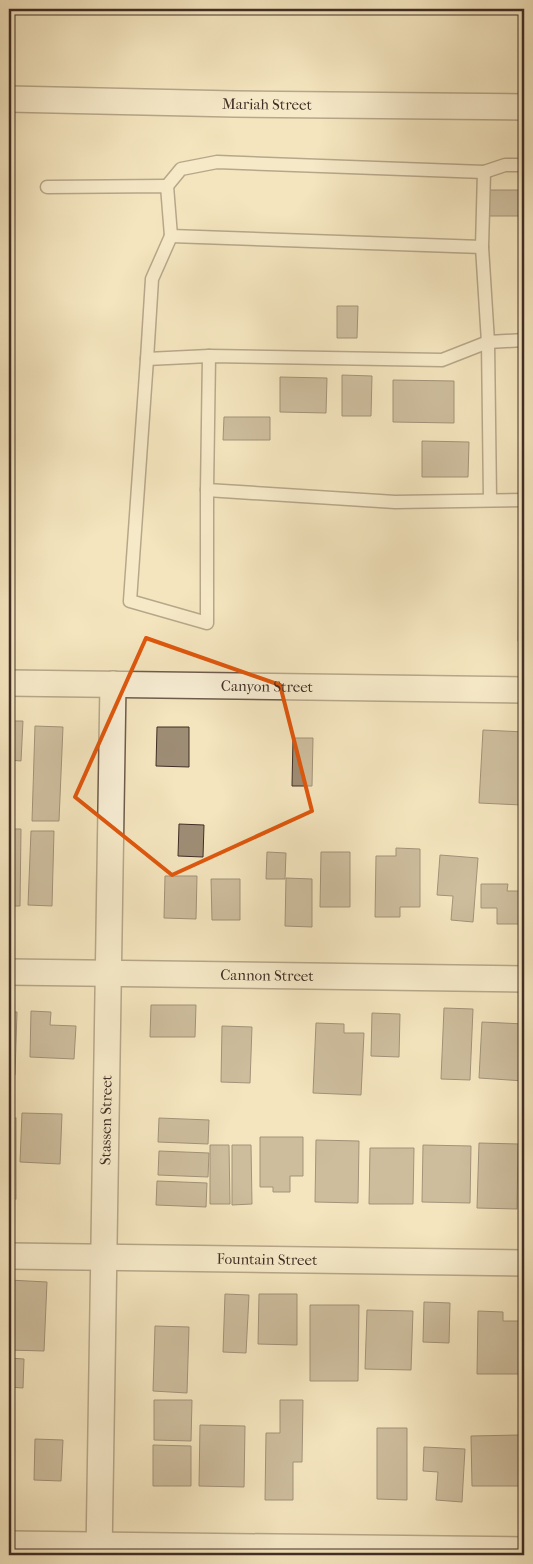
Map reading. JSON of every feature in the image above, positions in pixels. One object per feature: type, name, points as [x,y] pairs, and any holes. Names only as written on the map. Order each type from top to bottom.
[{"type":"street","name":"Mariah Street","points":[[9,99],[524,107]]},
{"type":"street","name":"Canyon Street","points":[[9,683],[524,690]]},
{"type":"street","name":"Stassen Street","points":[[99,1551],[113,684]]},
{"type":"street","name":"Cannon Street","points":[[9,972],[524,979]]},
{"type":"street","name":"Fountain Street","points":[[9,1256],[524,1263]]},
{"type":"street","points":[[9,1544],[99,1551],[524,1550]]},
{"type":"lane","points":[[209,356],[207,623],[130,601],[152,279],[171,236],[167,186],[181,169],[217,162],[484,172],[505,165],[524,165]]},
{"type":"lane","points":[[484,172],[482,248],[488,342],[490,500]]},
{"type":"lane","points":[[47,187],[167,186]]},
{"type":"lane","points":[[171,236],[482,248]]},
{"type":"lane","points":[[147,359],[209,356],[442,360],[488,342],[524,340]]},
{"type":"lane","points":[[207,490],[395,502],[524,500]]},
{"type":"highlighted area","points":[[146,638],[280,685],[312,811],[172,875],[75,797]]},
{"type":"building","points":[[489,190],[524,190],[524,216],[489,216]]},
{"type":"building","points":[[337,306],[358,306],[357,338],[337,338]]},
{"type":"building","points":[[342,375],[372,376],[371,416],[342,416]]},
{"type":"building","points":[[280,377],[327,378],[326,413],[280,412]]},
{"type":"building","points":[[393,380],[454,381],[454,423],[393,422]]},
{"type":"building","points":[[224,417],[270,417],[270,440],[223,440]]},
{"type":"building","points":[[422,441],[469,442],[468,477],[422,477]]},
{"type":"building","points":[[519,537],[524,537],[524,641],[518,641]]},
{"type":"building","points":[[9,721],[23,721],[21,761],[9,760]]},
{"type":"building","points":[[35,726],[63,727],[59,821],[32,821]]},
{"type":"building","points":[[157,727],[189,727],[189,767],[156,766]]},
{"type":"building","points":[[483,730],[524,732],[521,805],[479,803]]},
{"type":"building","points":[[293,738],[313,738],[312,786],[292,786]]},
{"type":"building","points":[[179,824],[204,825],[203,857],[178,856]]},
{"type":"building","points":[[9,829],[21,829],[20,906],[9,906]]},
{"type":"building","points":[[31,831],[54,831],[52,906],[28,905]]},
{"type":"building","points":[[396,848],[420,849],[420,907],[400,907],[400,917],[375,917],[376,856],[396,856]]},
{"type":"building","points":[[267,852],[286,853],[285,879],[266,879]]},
{"type":"building","points":[[321,852],[350,852],[350,907],[320,907]]},
{"type":"building","points":[[440,855],[478,858],[473,922],[451,920],[453,896],[437,895]]},
{"type":"building","points":[[165,876],[197,876],[196,919],[164,918]]},
{"type":"building","points":[[286,878],[312,879],[312,927],[285,926]]},
{"type":"building","points":[[211,879],[240,879],[240,920],[212,920]]},
{"type":"building","points":[[481,884],[508,884],[507,891],[524,891],[524,924],[497,924],[497,908],[481,908]]},
{"type":"building","points":[[151,1005],[196,1005],[195,1037],[150,1037]]},
{"type":"building","points":[[444,1008],[473,1009],[470,1080],[441,1079]]},
{"type":"building","points":[[31,1011],[51,1012],[50,1025],[76,1026],[74,1059],[30,1057]]},
{"type":"building","points":[[9,1012],[17,1012],[15,1075],[9,1074]]},
{"type":"building","points":[[372,1013],[400,1014],[399,1057],[371,1056]]},
{"type":"building","points":[[482,1022],[524,1024],[524,1081],[479,1078]]},
{"type":"building","points":[[316,1023],[344,1024],[344,1033],[364,1033],[361,1095],[313,1093]]},
{"type":"building","points":[[222,1026],[252,1027],[250,1083],[221,1082]]},
{"type":"building","points":[[22,1113],[62,1114],[60,1164],[20,1162]]},
{"type":"building","points":[[9,1118],[16,1118],[16,1199],[9,1199]]},
{"type":"building","points":[[159,1118],[209,1120],[208,1144],[158,1142]]},
{"type":"building","points":[[260,1137],[303,1137],[303,1176],[290,1176],[290,1192],[273,1192],[273,1187],[260,1187]]},
{"type":"building","points":[[316,1140],[359,1141],[358,1203],[315,1202]]},
{"type":"building","points":[[479,1143],[518,1144],[517,1209],[477,1208]]},
{"type":"building","points":[[210,1145],[229,1145],[230,1204],[210,1204]]},
{"type":"building","points":[[232,1145],[251,1145],[252,1204],[232,1205]]},
{"type":"building","points":[[423,1145],[471,1146],[470,1203],[422,1202]]},
{"type":"building","points":[[370,1148],[414,1148],[413,1204],[369,1204]]},
{"type":"building","points":[[159,1151],[209,1153],[208,1177],[158,1175]]},
{"type":"building","points":[[157,1181],[207,1183],[206,1207],[156,1205]]},
{"type":"building","points":[[9,1280],[47,1282],[44,1351],[9,1350]]},
{"type":"building","points":[[225,1294],[249,1295],[246,1353],[223,1352]]},
{"type":"building","points":[[259,1294],[297,1294],[297,1345],[258,1344]]},
{"type":"building","points":[[424,1302],[450,1303],[449,1343],[423,1342]]},
{"type":"building","points":[[310,1305],[359,1305],[358,1381],[310,1381]]},
{"type":"building","points":[[367,1310],[413,1311],[411,1370],[365,1369]]},
{"type":"building","points":[[478,1311],[503,1312],[503,1321],[520,1321],[519,1374],[477,1374]]},
{"type":"building","points":[[155,1326],[189,1327],[187,1393],[153,1391]]},
{"type":"building","points":[[9,1358],[24,1359],[23,1388],[9,1387]]},
{"type":"building","points":[[154,1400],[192,1400],[191,1441],[154,1440]]},
{"type":"building","points":[[280,1400],[303,1400],[302,1462],[293,1462],[293,1500],[265,1500],[266,1433],[280,1433]]},
{"type":"building","points":[[200,1425],[245,1426],[244,1487],[199,1486]]},
{"type":"building","points":[[377,1428],[407,1428],[407,1500],[377,1499]]},
{"type":"building","points":[[520,1435],[520,1486],[472,1486],[471,1436]]},
{"type":"building","points":[[35,1439],[63,1440],[61,1481],[34,1480]]},
{"type":"building","points":[[153,1445],[191,1446],[191,1486],[153,1486]]},
{"type":"building","points":[[424,1447],[465,1449],[462,1502],[436,1500],[438,1472],[423,1471]]}]
